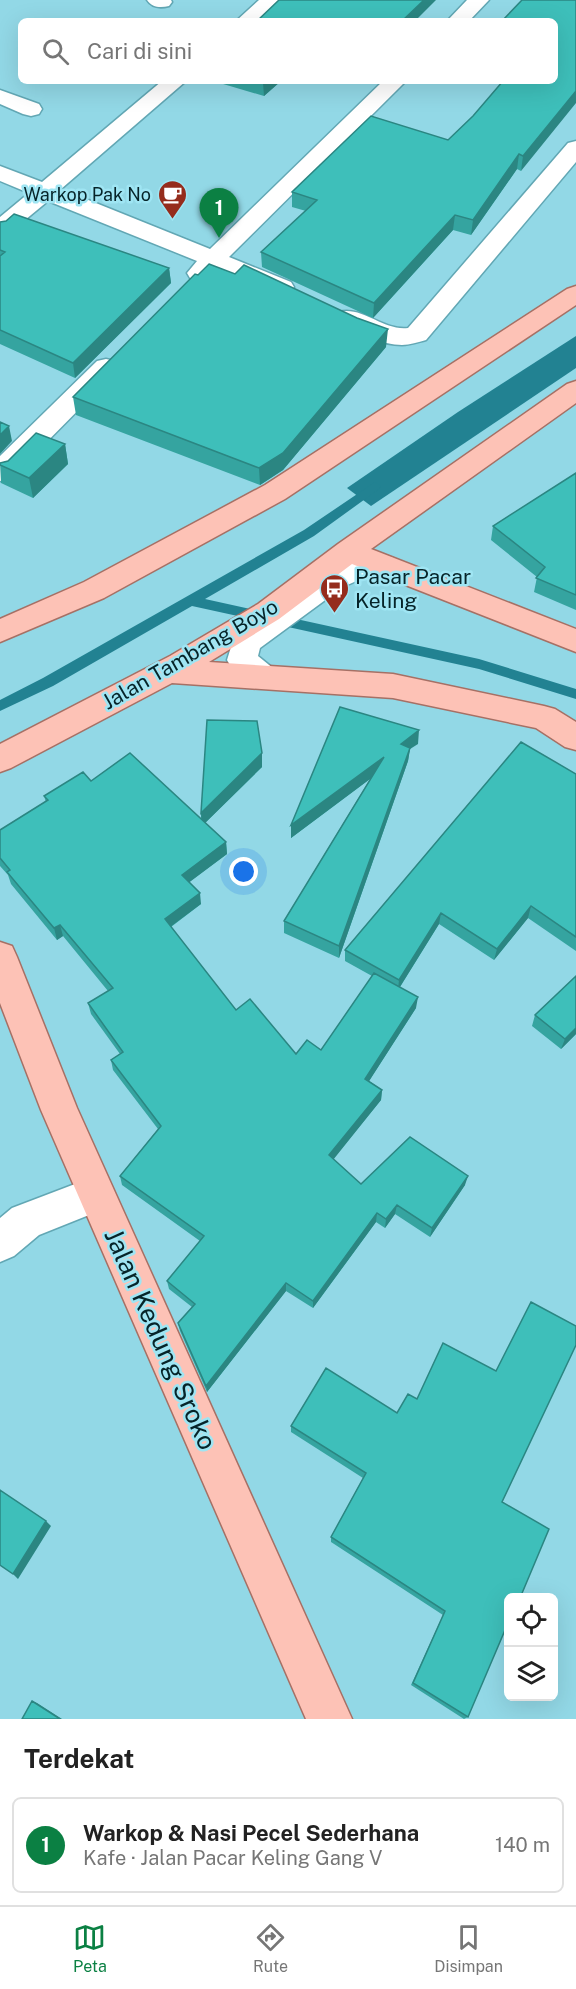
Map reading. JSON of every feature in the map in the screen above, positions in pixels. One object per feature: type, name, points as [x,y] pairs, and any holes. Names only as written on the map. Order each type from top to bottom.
[{"type":"main road","points":[[0,631],[94,590],[275,492],[576,294]]},
{"type":"main road","points":[[336,567],[576,390]]},
{"type":"main road","points":[[336,567],[383,565],[576,641]]},
{"type":"main road","name":"Jalan Tambang Boyo","points":[[0,759],[165,671],[256,628]]},
{"type":"main road","points":[[165,671],[393,686],[544,718],[576,738]]},
{"type":"main road","name":"Jalan Kedung Sroko","points":[[0,957],[59,1110],[329,1719]]},
{"type":"street","points":[[250,18],[271,0]]},
{"type":"street","points":[[460,18],[479,0]]},
{"type":"street","points":[[0,229],[171,84]]},
{"type":"street","points":[[181,291],[392,84]]},
{"type":"street","points":[[0,96],[31,109]]},
{"type":"street","points":[[0,173],[214,258],[383,334],[405,339],[417,334],[576,148]]},
{"type":"street","points":[[0,472],[124,349]]},
{"type":"street","points":[[263,677],[242,660],[246,642],[256,628],[336,567]]},
{"type":"street","points":[[0,1243],[26,1221],[96,1194]]},
{"type":"water","points":[[576,336],[576,368],[371,506],[347,488],[458,412]]},
{"type":"building","points":[[279,0],[424,0],[405,18],[260,18]]},
{"type":"building","points":[[522,0],[576,0],[576,91],[523,156],[519,154],[473,220],[455,215],[374,303],[261,252],[317,200],[292,192],[371,116],[448,140],[473,116],[500,84],[558,84],[558,18],[505,18]]},
{"type":"building","points":[[14,214],[169,268],[73,363],[0,330],[0,256],[5,252],[0,250],[0,222],[6,221]]},
{"type":"building","points":[[209,264],[235,274],[244,265],[357,318],[388,329],[283,453],[259,468],[73,397],[195,274],[198,275]]},
{"type":"building","points":[[0,422],[9,426],[0,435]]},
{"type":"building","points":[[36,433],[65,444],[29,478],[0,465],[8,461]]},
{"type":"building","points":[[576,473],[576,595],[536,578],[545,567],[493,526]]},
{"type":"building","points":[[340,707],[419,730],[401,744],[410,748],[339,946],[284,921],[384,757],[291,825]]},
{"type":"building","points":[[207,720],[257,721],[262,753],[201,813]]},
{"type":"building","points":[[521,742],[576,774],[576,937],[531,906],[497,949],[441,913],[399,980],[345,950]]},
{"type":"building","points":[[130,753],[226,842],[182,875],[200,893],[165,919],[236,1010],[250,999],[296,1054],[307,1040],[321,1050],[374,973],[418,997],[365,1079],[382,1090],[329,1155],[361,1184],[410,1137],[468,1176],[432,1228],[397,1205],[386,1219],[377,1213],[313,1301],[286,1283],[206,1386],[178,1323],[195,1304],[167,1281],[204,1236],[120,1176],[161,1126],[111,1060],[123,1052],[88,1003],[113,988],[60,925],[54,928],[7,872],[10,870],[0,858],[0,830],[48,800],[44,796],[83,772],[91,781]]},
{"type":"building","points":[[576,976],[576,1028],[565,1039],[535,1015]]},
{"type":"building","points":[[531,1302],[576,1326],[576,1345],[502,1502],[549,1529],[522,1593],[504,1593],[504,1632],[468,1717],[413,1683],[445,1611],[331,1537],[366,1473],[291,1426],[326,1368],[397,1413],[408,1394],[417,1399],[443,1343],[496,1371]]},
{"type":"building","points":[[0,1490],[46,1521],[13,1574],[0,1565]]},
{"type":"building","points":[[32,1701],[60,1719],[22,1719]]},
{"type":"waterway","points":[[191,600],[309,533],[375,486]]},
{"type":"waterway","points":[[0,706],[48,682],[191,600]]},
{"type":"waterway","points":[[191,600],[479,664],[576,694]]},
{"type":"place","name":"Warkop Pak No","points":[[172,220]]},
{"type":"place","name":"Warkop & Nasi Pecel Sederhana","points":[[219,238]]},
{"type":"place","name":"Pasar Pacar Keling","points":[[334,614]]}]
